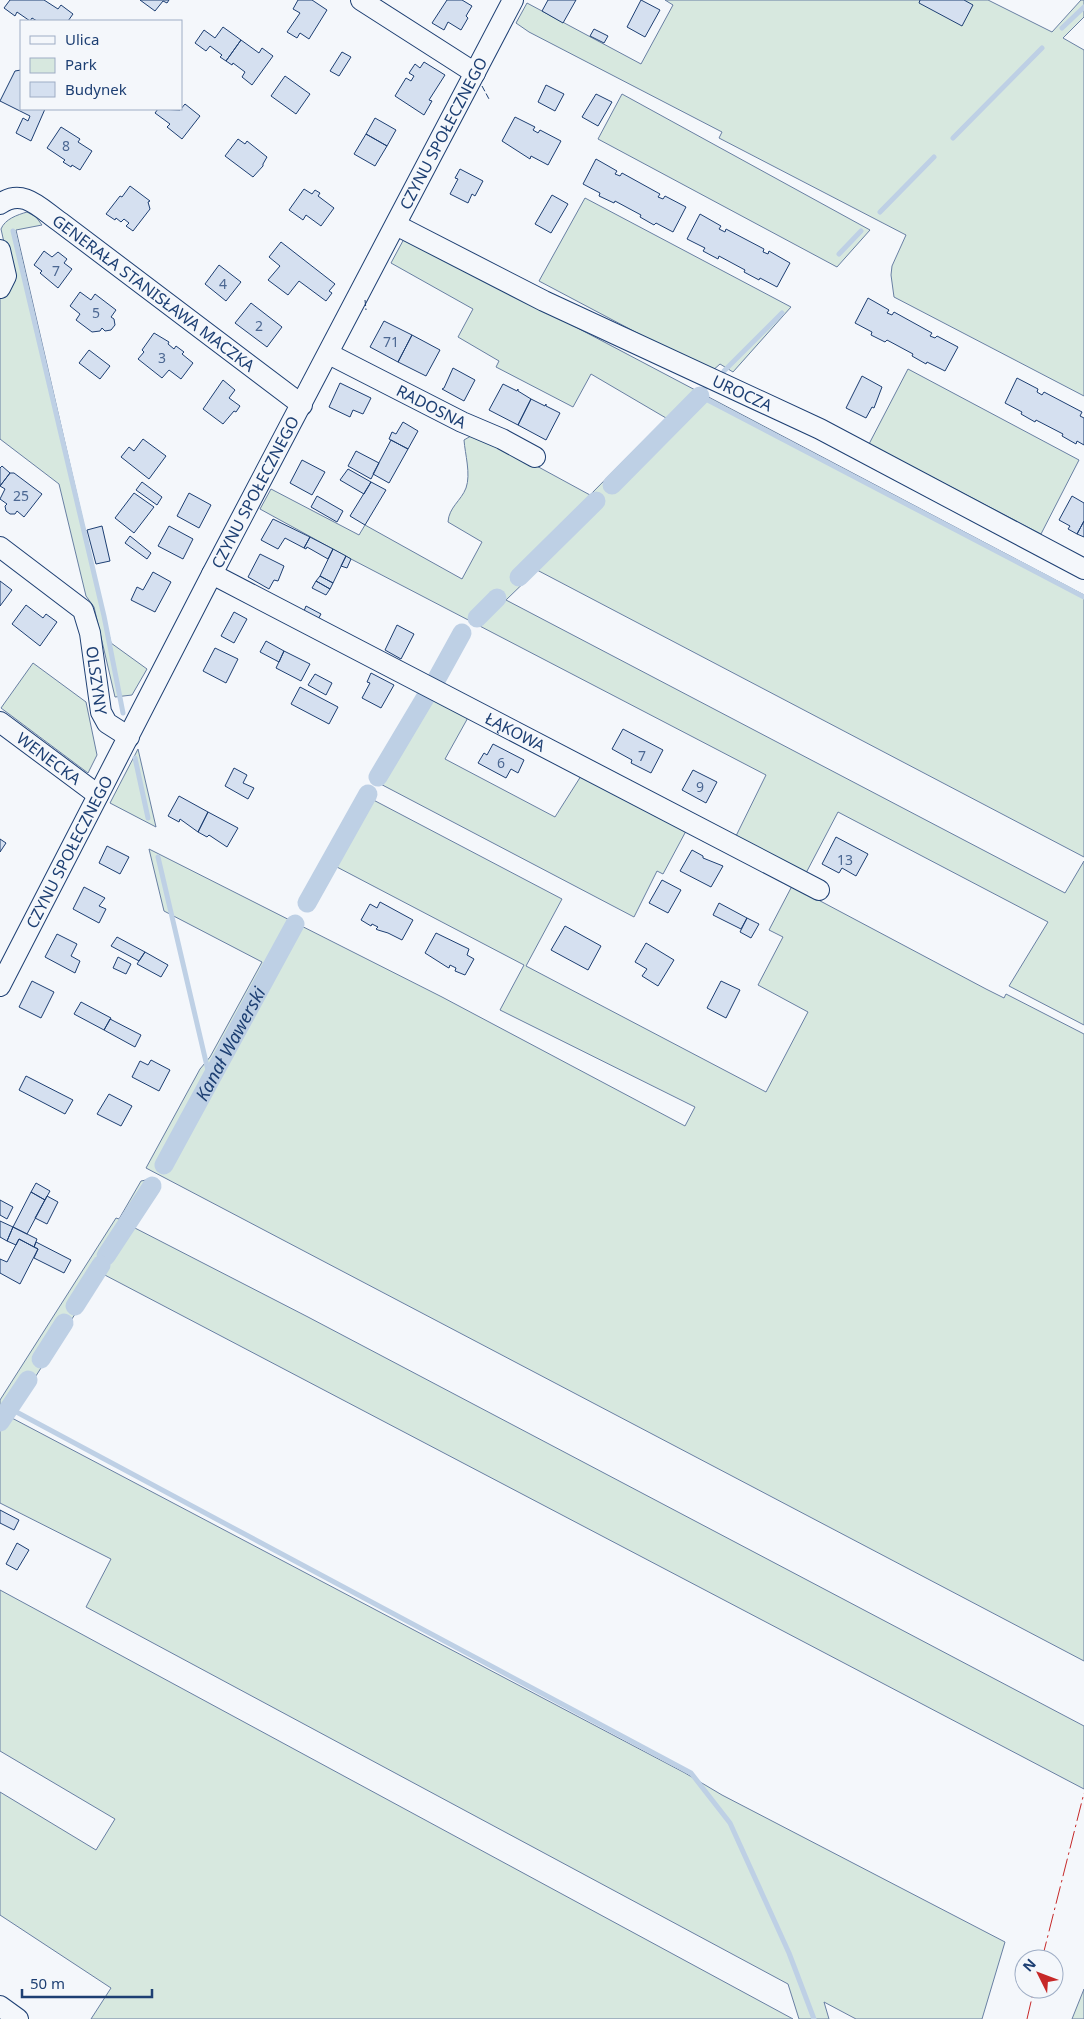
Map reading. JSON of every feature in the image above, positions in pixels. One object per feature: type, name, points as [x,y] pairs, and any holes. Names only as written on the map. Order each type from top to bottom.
[{"type":"street","points":[[361,0],[475,73]]},
{"type":"street","name":"CZYNU SPOŁECZNEGO","points":[[0,986],[212,574],[513,0]]},
{"type":"street","name":"GENERAŁA STANISŁAWA MACZKA","points":[[0,203],[10,198],[23,197],[60,222],[302,405]]},
{"type":"street","name":"UROCZA","points":[[396,225],[544,301],[820,429],[1084,569]]},
{"type":"street","points":[[0,250],[3,282]]},
{"type":"street","name":"RADOSNA","points":[[329,354],[535,457]]},
{"type":"street","name":"OLSZYNY","points":[[0,547],[84,610],[90,634],[101,712],[107,723],[129,737]]},
{"type":"street","name":"ŁĄKOWA","points":[[212,574],[819,890]]},
{"type":"street","name":"WENECKA","points":[[0,722],[98,795]]},
{"type":"street","points":[[0,2006],[18,2019]]},
{"type":"green space","points":[[665,0],[988,0],[1052,32],[1081,0],[1084,0],[1084,17],[1063,38],[1084,50],[1084,396],[894,297],[891,275],[892,266],[906,235],[719,138],[722,132],[529,32],[516,23],[527,3],[641,64],[673,5]]},
{"type":"green space","points":[[622,94],[870,230],[837,267],[598,139]]},
{"type":"green space","points":[[585,198],[791,307],[733,372],[720,364],[711,372],[539,281]]},
{"type":"green space","points":[[27,212],[36,217],[42,225],[16,230],[111,643],[147,669],[132,695],[115,697],[94,607],[86,596],[59,484],[0,439],[0,299],[6,293],[12,278],[1,229],[8,220]]},
{"type":"green space","points":[[405,237],[1084,595],[1084,857],[537,570],[506,600],[1065,893],[1084,861],[1084,1025],[1009,986],[1048,922],[838,812],[806,873],[736,836],[766,775],[351,559],[260,509],[271,489],[359,535],[365,525],[462,579],[482,542],[448,522],[453,508],[466,488],[468,470],[464,440],[476,433],[590,495],[666,418],[591,374],[573,407],[496,367],[499,361],[458,337],[473,309],[391,263]]},
{"type":"green space","points":[[908,369],[1079,460],[1041,534],[869,444]]},
{"type":"green space","points":[[33,663],[86,702],[97,755],[88,773],[1,708]]},
{"type":"green space","points":[[423,691],[470,714],[445,759],[555,817],[581,776],[686,831],[663,874],[657,871],[634,917],[371,779]]},
{"type":"green space","points":[[138,749],[156,827],[110,803]]},
{"type":"green space","points":[[362,794],[562,899],[526,966],[766,1092],[808,1012],[758,985],[783,937],[769,930],[792,886],[986,989],[1004,998],[1006,994],[1084,1034],[1084,1661],[146,1168],[200,1069],[210,1057],[262,962],[164,911],[149,849],[442,997],[685,1126],[695,1107],[500,1010],[524,965],[335,866],[312,909],[299,903]]},
{"type":"green space","points":[[146,1180],[154,1187],[131,1226],[308,1317],[1084,1726],[1084,1789],[101,1273],[10,1417],[685,1773],[722,1795],[1005,1942],[982,2019],[856,2019],[824,2002],[829,2019],[799,2019],[788,1984],[86,1607],[111,1559],[0,1503],[0,1400],[116,1218],[119,1219],[141,1181]]},
{"type":"green space","points":[[0,1590],[793,2019],[91,2019],[111,1988],[0,1915],[0,1792],[96,1850],[115,1819],[0,1751]]},
{"type":"green space","points":[[1084,1989],[1084,2019],[1072,2019]]},
{"type":"building","points":[[10,0],[44,0],[58,9],[61,5],[73,14],[69,20],[35,20],[32,18],[29,20],[17,12],[15,16],[4,8]]},
{"type":"building","points":[[140,0],[169,0],[167,3],[163,1],[155,11]]},
{"type":"building","points":[[298,0],[312,0],[327,10],[309,39],[300,33],[297,38],[287,32],[300,13],[293,9]]},
{"type":"building","points":[[447,0],[462,0],[472,6],[461,30],[448,22],[444,30],[432,23]]},
{"type":"building","points":[[548,0],[576,0],[563,23],[542,11]]},
{"type":"building","points":[[641,0],[660,10],[645,37],[627,27]]},
{"type":"building","points":[[920,0],[964,0],[973,5],[962,26],[919,3]]},
{"type":"building","points":[[223,27],[241,40],[226,61],[220,57],[222,55],[210,46],[206,51],[195,43],[204,30],[215,38]]},
{"type":"building","points":[[594,29],[608,36],[604,43],[590,36]]},
{"type":"building","points":[[241,40],[259,53],[262,48],[273,56],[252,85],[242,77],[245,72],[233,63],[232,65],[226,61]]},
{"type":"building","points":[[342,52],[351,57],[339,76],[330,71]]},
{"type":"building","points":[[424,62],[445,75],[429,100],[432,101],[424,115],[395,96],[406,78],[411,81],[414,76],[409,73],[415,64],[420,68]]},
{"type":"building","points":[[20,70],[20,110],[45,110],[31,141],[16,133],[23,118],[28,121],[30,116],[0,101],[15,71]]},
{"type":"building","points":[[285,76],[310,94],[296,114],[271,96]]},
{"type":"building","points":[[546,85],[564,94],[555,111],[538,102]]},
{"type":"building","points":[[596,94],[612,102],[598,126],[582,117]]},
{"type":"building","points":[[185,104],[200,116],[182,139],[167,127],[170,124],[155,113],[157,110],[182,110]]},
{"type":"building","points":[[515,117],[535,127],[533,130],[538,133],[540,130],[561,141],[548,165],[531,156],[530,159],[502,141]]},
{"type":"building","points":[[375,118],[396,130],[387,146],[366,134]]},
{"type":"building","points":[[61,127],[80,139],[78,142],[92,151],[80,170],[63,162],[65,160],[47,148]]},
{"type":"building","points":[[366,134],[387,146],[375,166],[354,154]]},
{"type":"building","points":[[238,139],[245,144],[247,141],[267,157],[263,166],[253,177],[225,156]]},
{"type":"building","points":[[596,159],[617,171],[615,174],[620,176],[622,173],[660,194],[658,197],[663,199],[665,196],[686,207],[673,232],[656,223],[654,225],[640,217],[641,215],[615,201],[614,203],[599,196],[600,193],[583,184]]},
{"type":"building","points":[[460,169],[483,181],[475,196],[472,194],[468,203],[450,194],[458,179],[455,178]]},
{"type":"building","points":[[130,186],[150,201],[148,202],[150,209],[133,231],[126,226],[129,223],[124,219],[121,222],[106,214]]},
{"type":"building","points":[[304,189],[312,194],[315,190],[320,193],[318,196],[334,208],[321,226],[306,215],[303,220],[289,210]]},
{"type":"building","points":[[552,195],[568,204],[551,233],[535,224]]},
{"type":"building","points":[[700,214],[721,226],[719,229],[725,232],[726,229],[764,249],[763,252],[768,254],[769,251],[790,263],[777,287],[744,272],[745,270],[719,256],[718,259],[703,251],[705,248],[687,239]]},
{"type":"building","points":[[281,242],[335,284],[329,291],[332,293],[326,301],[299,281],[288,295],[268,280],[280,266],[269,257]]},
{"type":"building","points":[[44,251],[52,257],[58,252],[67,259],[64,263],[72,269],[58,288],[40,273],[42,271],[34,265]]},
{"type":"building","points":[[219,265],[241,282],[226,301],[205,284]]},
{"type":"building","points":[[80,292],[91,300],[95,294],[116,310],[111,317],[114,319],[115,325],[111,330],[105,331],[102,328],[100,331],[92,332],[76,320],[80,314],[70,306]]},
{"type":"building","points":[[868,298],[889,310],[887,313],[892,315],[894,312],[932,333],[930,336],[935,338],[937,336],[958,347],[945,371],[927,362],[926,364],[912,356],[913,354],[887,340],[885,342],[871,335],[872,332],[855,323]]},
{"type":"building","points":[[251,303],[282,327],[267,347],[235,323]]},
{"type":"building","points":[[384,321],[412,335],[398,362],[370,347]]},
{"type":"building","points":[[154,333],[169,342],[168,344],[174,349],[176,346],[184,352],[182,354],[193,363],[181,379],[169,370],[162,378],[138,359]]},
{"type":"building","points":[[412,335],[440,350],[426,376],[398,362]]},
{"type":"building","points":[[89,350],[110,366],[100,379],[79,363]]},
{"type":"building","points":[[453,368],[475,380],[464,401],[442,389]]},
{"type":"building","points":[[862,376],[882,387],[874,408],[872,407],[866,418],[846,408]]},
{"type":"building","points":[[1017,378],[1038,389],[1037,392],[1042,395],[1044,392],[1082,412],[1080,416],[1084,418],[1084,445],[1077,441],[1076,444],[1062,436],[1063,434],[1036,420],[1035,422],[1005,403]]},
{"type":"building","points":[[223,380],[235,390],[229,398],[240,406],[223,424],[203,409]]},
{"type":"building","points":[[340,383],[371,398],[363,414],[353,410],[350,417],[329,407]]},
{"type":"building","points":[[503,384],[517,391],[518,389],[518,391],[531,399],[518,425],[489,410]]},
{"type":"building","points":[[531,399],[545,406],[546,404],[546,406],[560,413],[546,440],[518,425]]},
{"type":"building","points":[[403,422],[418,431],[408,449],[389,439],[392,432],[396,434]]},
{"type":"building","points":[[143,439],[166,456],[149,479],[121,457],[129,447],[134,451]]},
{"type":"building","points":[[391,440],[408,449],[389,483],[373,474]]},
{"type":"building","points":[[356,451],[379,463],[371,479],[348,466]]},
{"type":"building","points":[[302,460],[325,472],[312,495],[290,483]]},
{"type":"building","points":[[2,466],[10,473],[0,486],[0,468]]},
{"type":"building","points":[[348,469],[371,482],[364,494],[340,480]]},
{"type":"building","points":[[10,473],[14,473],[42,494],[24,517],[17,511],[15,514],[10,514],[6,511],[5,506],[7,504],[0,499],[5,489],[0,486]]},
{"type":"building","points":[[142,482],[162,497],[157,505],[136,490]]},
{"type":"building","points":[[371,482],[386,490],[365,525],[350,516]]},
{"type":"building","points":[[134,493],[154,507],[134,533],[115,518]]},
{"type":"building","points":[[189,493],[211,505],[199,528],[177,516]]},
{"type":"building","points":[[317,496],[343,511],[337,522],[311,507]]},
{"type":"building","points":[[1072,496],[1084,503],[1084,521],[1077,534],[1068,529],[1070,526],[1059,520]]},
{"type":"building","points":[[273,519],[310,537],[304,548],[285,538],[278,549],[261,540]]},
{"type":"building","points":[[1084,521],[1084,537],[1077,534]]},
{"type":"building","points":[[102,526],[110,561],[96,564],[87,530]]},
{"type":"building","points":[[169,526],[193,539],[183,559],[158,546]]},
{"type":"building","points":[[130,536],[151,553],[147,559],[125,543]]},
{"type":"building","points":[[310,537],[333,549],[328,559],[307,547],[306,549],[304,548]]},
{"type":"building","points":[[333,549],[346,556],[333,583],[320,576]]},
{"type":"building","points":[[260,554],[284,566],[278,581],[274,580],[269,589],[248,577]]},
{"type":"building","points":[[346,556],[351,559],[347,568],[341,566]]},
{"type":"building","points":[[153,572],[171,582],[155,612],[131,600],[137,587],[143,590]]},
{"type":"building","points":[[320,576],[333,583],[330,589],[316,581]]},
{"type":"building","points":[[0,581],[12,590],[0,606]]},
{"type":"building","points":[[316,581],[330,589],[326,595],[312,588]]},
{"type":"building","points":[[26,605],[43,618],[46,614],[57,622],[40,646],[12,624]]},
{"type":"building","points":[[306,606],[321,614],[316,623],[302,616]]},
{"type":"building","points":[[234,612],[247,619],[234,643],[221,636]]},
{"type":"building","points":[[397,625],[414,634],[401,659],[385,650]]},
{"type":"building","points":[[266,641],[284,651],[279,662],[260,652]]},
{"type":"building","points":[[215,648],[238,659],[226,683],[203,671]]},
{"type":"building","points":[[284,651],[310,664],[301,681],[276,668]]},
{"type":"building","points":[[371,673],[394,685],[381,708],[362,698],[370,683],[367,682]]},
{"type":"building","points":[[315,674],[332,683],[326,695],[308,685]]},
{"type":"building","points":[[300,687],[338,707],[329,724],[291,704]]},
{"type":"building","points":[[623,729],[663,750],[651,773],[631,763],[632,760],[612,749]]},
{"type":"building","points":[[493,744],[524,760],[518,773],[511,769],[506,778],[478,763],[484,753],[487,755]]},
{"type":"building","points":[[234,768],[247,775],[243,783],[254,788],[248,799],[225,786]]},
{"type":"building","points":[[693,770],[717,782],[706,803],[682,790]]},
{"type":"building","points":[[179,796],[208,812],[198,832],[180,819],[179,822],[168,816]]},
{"type":"building","points":[[208,812],[238,828],[227,847],[209,835],[207,837],[198,832]]},
{"type":"building","points":[[836,837],[868,854],[856,876],[842,868],[839,873],[822,864]]},
{"type":"building","points":[[0,839],[6,843],[0,852]]},
{"type":"building","points":[[107,846],[129,857],[120,874],[99,863]]},
{"type":"building","points":[[692,850],[703,856],[703,858],[723,866],[711,887],[680,871]]},
{"type":"building","points":[[662,880],[681,890],[668,913],[649,903]]},
{"type":"building","points":[[84,887],[105,898],[99,906],[106,909],[99,923],[73,909]]},
{"type":"building","points":[[380,902],[413,920],[402,940],[378,930],[376,929],[378,927],[372,924],[371,926],[361,920],[370,904],[377,908]]},
{"type":"building","points":[[719,903],[747,918],[741,929],[713,915]]},
{"type":"building","points":[[747,918],[759,924],[751,938],[740,932]]},
{"type":"building","points":[[565,926],[601,946],[588,970],[551,950]]},
{"type":"building","points":[[436,933],[469,949],[467,955],[474,959],[465,975],[455,971],[456,968],[450,965],[449,968],[425,953]]},
{"type":"building","points":[[57,934],[77,944],[71,956],[80,961],[75,973],[45,957]]},
{"type":"building","points":[[117,937],[145,952],[139,961],[111,946]]},
{"type":"building","points":[[646,943],[674,960],[658,986],[642,976],[647,969],[635,962]]},
{"type":"building","points":[[145,952],[168,965],[161,977],[137,964]]},
{"type":"building","points":[[118,957],[131,964],[126,974],[113,968]]},
{"type":"building","points":[[32,981],[54,992],[41,1018],[19,1007]]},
{"type":"building","points":[[721,981],[740,990],[726,1018],[707,1008]]},
{"type":"building","points":[[81,1002],[111,1018],[104,1030],[74,1014]]},
{"type":"building","points":[[110,1019],[141,1035],[135,1047],[104,1030]]},
{"type":"building","points":[[151,1060],[170,1070],[159,1091],[132,1077],[140,1061],[148,1065]]},
{"type":"building","points":[[26,1076],[73,1100],[65,1114],[19,1090]]},
{"type":"building","points":[[109,1094],[132,1106],[121,1126],[97,1114]]},
{"type":"building","points":[[36,1183],[50,1191],[45,1200],[31,1192]]},
{"type":"building","points":[[31,1192],[45,1200],[27,1234],[13,1227]]},
{"type":"building","points":[[47,1196],[58,1202],[47,1224],[35,1218]]},
{"type":"building","points":[[0,1200],[13,1207],[7,1219],[0,1215]]},
{"type":"building","points":[[0,1221],[13,1227],[7,1241],[0,1237]]},
{"type":"building","points":[[13,1227],[37,1239],[34,1247],[19,1239],[16,1245],[7,1241]]},
{"type":"building","points":[[19,1239],[38,1249],[20,1284],[0,1273],[0,1259],[7,1262]]},
{"type":"building","points":[[36,1242],[71,1260],[64,1273],[34,1258],[38,1249],[34,1247]]},
{"type":"building","points":[[0,1510],[19,1520],[14,1530],[0,1523]]},
{"type":"building","points":[[17,1543],[29,1550],[17,1570],[6,1564]]},
{"type":"waterway","name":"Kanał Wawerski","points":[[1062,28],[1084,7]]},
{"type":"waterway","name":"Kanał Wawerski","points":[[953,138],[1042,48]]},
{"type":"waterway","name":"Kanał Wawerski","points":[[880,212],[934,157]]},
{"type":"waterway","points":[[13,231],[104,616],[123,713]]},
{"type":"waterway","name":"Kanał Wawerski","points":[[839,254],[861,231]]},
{"type":"waterway","name":"Kanał Wawerski","points":[[724,371],[782,313]]},
{"type":"waterway","points":[[705,389],[700,396],[1084,597]]},
{"type":"waterway","name":"Kanał Wawerski","points":[[612,485],[700,396]]},
{"type":"waterway","name":"Kanał Wawerski","points":[[519,577],[596,501]]},
{"type":"waterway","name":"Kanał Wawerski","points":[[477,618],[497,598]]},
{"type":"waterway","name":"Kanał Wawerski","points":[[435,682],[462,633]]},
{"type":"waterway","name":"Kanał Wawerski","points":[[378,777],[425,698]]},
{"type":"waterway","points":[[135,758],[148,818]]},
{"type":"waterway","name":"Kanał Wawerski","points":[[307,903],[368,794]]},
{"type":"waterway","points":[[158,857],[210,1079]]},
{"type":"waterway","name":"Kanał Wawerski","points":[[164,1165],[295,924]]},
{"type":"waterway","name":"Kanał Wawerski","points":[[106,1256],[152,1186]]},
{"type":"waterway","name":"Kanał Wawerski","points":[[75,1306],[101,1265]]},
{"type":"waterway","name":"Kanał Wawerski","points":[[41,1359],[64,1323]]},
{"type":"waterway","name":"Kanał Wawerski","points":[[0,1422],[28,1380]]},
{"type":"waterway","points":[[9,1408],[691,1773],[730,1823],[789,1953],[814,2019]]},
{"type":"fence","points":[[482,86],[489,99]]},
{"type":"fence","points":[[365,300],[366,310]]},
{"type":"power","points":[[1045,1949],[1084,1793]]},
{"type":"power","points":[[1027,2019],[1032,1999]]}]
